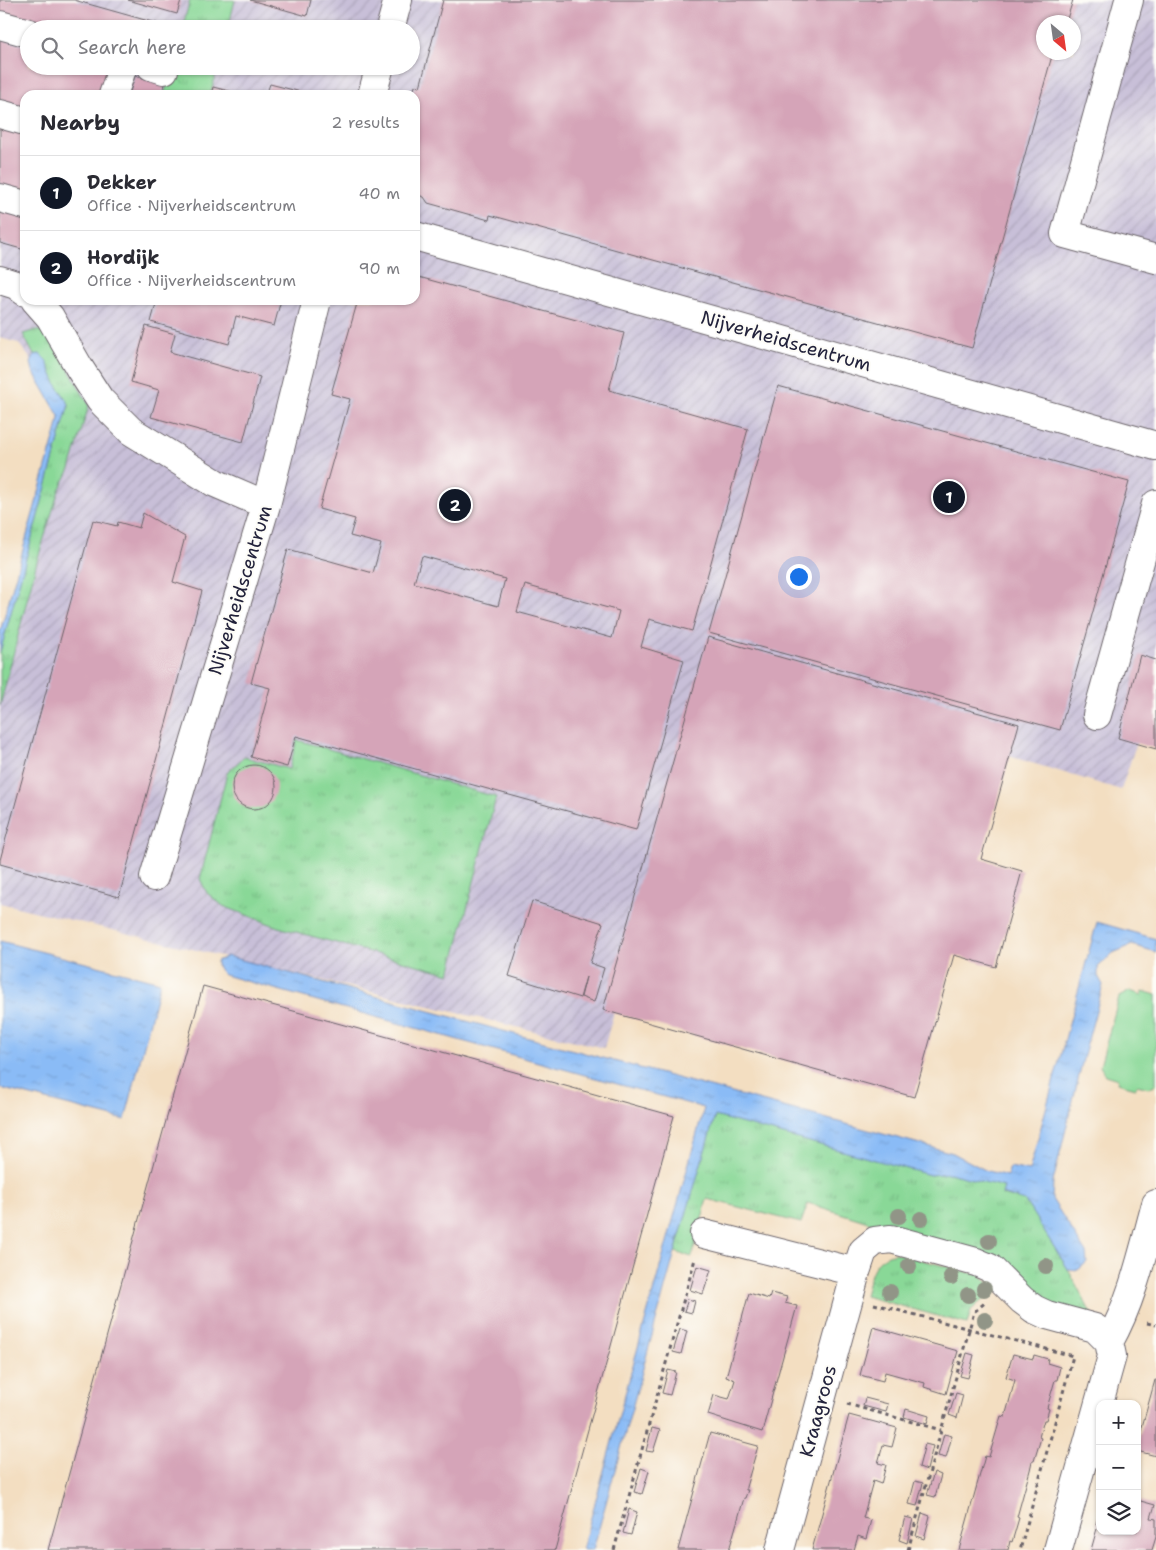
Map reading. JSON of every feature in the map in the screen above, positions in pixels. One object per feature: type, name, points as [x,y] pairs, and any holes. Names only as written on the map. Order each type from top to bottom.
[{"type":"street","points":[[392,20],[398,0]]},
{"type":"street","points":[[1129,0],[1065,234],[1156,259]]},
{"type":"street","points":[[0,25],[20,31]]},
{"type":"street","points":[[115,90],[120,75]]},
{"type":"street","points":[[373,90],[378,75]]},
{"type":"street","points":[[0,114],[20,120]]},
{"type":"street","points":[[0,198],[20,204]]},
{"type":"street","name":"Nijverheidscentrum","points":[[420,237],[1156,446]]},
{"type":"street","points":[[0,280],[20,288]]},
{"type":"street","points":[[39,305],[50,317],[100,400],[131,431],[215,483],[266,505]]},
{"type":"street","name":"Nijverheidscentrum","points":[[154,877],[266,505],[316,305]]},
{"type":"street","points":[[1097,714],[1156,504]]},
{"type":"street","points":[[1058,1550],[1112,1356],[1109,1342],[1132,1290],[1156,1204]]},
{"type":"street","points":[[704,1234],[856,1272]]},
{"type":"street","name":"Kraagroos","points":[[780,1550],[856,1272],[863,1251],[875,1241],[891,1239],[990,1268],[1022,1300],[1034,1309],[1047,1315],[1095,1328],[1109,1342]]},
{"type":"path","points":[[614,1550],[693,1264],[704,1234]]},
{"type":"path","points":[[908,1550],[974,1312],[1007,1284]]},
{"type":"path","points":[[849,1298],[1073,1356],[1020,1550]]},
{"type":"path","points":[[822,1397],[941,1430]]},
{"type":"shaded area","points":[[0,0],[1156,0],[1156,684],[1121,790],[711,666],[604,1048],[0,903],[0,684],[74,413],[18,343],[0,338]]},
{"type":"green space","points":[[190,0],[235,0],[230,20],[184,20]]},
{"type":"green space","points":[[170,75],[216,75],[211,90],[165,90]]},
{"type":"green space","points":[[36,330],[47,332],[89,405],[70,469],[59,490],[37,561],[0,706],[0,652],[69,404],[56,384],[46,360],[40,354],[34,355],[23,334]]},
{"type":"green space","points":[[297,740],[496,797],[450,974],[278,927],[223,906],[207,893],[200,879],[227,773],[244,757],[289,769]]},
{"type":"green space","points":[[1130,991],[1142,995],[1143,991],[1156,995],[1156,1084],[1149,1088],[1137,1085],[1136,1088],[1117,1083],[1118,1079],[1105,1075],[1100,1066],[1119,997]]},
{"type":"green space","points":[[715,1116],[930,1175],[949,1173],[1004,1187],[1002,1195],[1025,1201],[1068,1269],[1093,1317],[1036,1300],[987,1254],[868,1222],[808,1203],[801,1223],[707,1199],[692,1257],[675,1252]]},
{"type":"green space","points":[[895,1253],[982,1276],[994,1290],[971,1310],[967,1324],[865,1296],[873,1269],[881,1259]]},
{"type":"water","points":[[40,354],[46,360],[56,384],[69,404],[0,652],[0,632],[58,424],[59,416],[33,371],[31,363],[34,355]]},
{"type":"water","points":[[1097,922],[1156,939],[1156,952],[1132,945],[1113,953],[1098,967],[1098,976],[1103,985],[1053,1182],[1052,1199],[1086,1253],[1087,1262],[1078,1270],[1068,1269],[1025,1201],[1002,1194],[1004,1187],[949,1173],[930,1175],[715,1116],[675,1252],[593,1550],[582,1550],[704,1108],[224,975],[217,963],[217,961],[227,956],[953,1153],[985,1170],[1007,1176],[1010,1167],[1029,1171]]},
{"type":"water","points":[[0,941],[160,982],[125,1120],[0,1088]]},
{"type":"building","points":[[0,0],[74,0],[145,20],[28,20],[0,12]]},
{"type":"building","points":[[128,0],[181,0],[177,14]]},
{"type":"building","points":[[250,0],[311,0],[307,16]]},
{"type":"building","points":[[443,0],[1073,0],[1068,15],[1036,15],[1036,60],[1051,60],[972,348],[490,215],[489,220],[428,203],[424,197],[420,196],[420,90],[414,90],[415,86],[420,87]]},
{"type":"building","points":[[0,39],[20,45],[20,75],[106,75],[102,90],[20,90],[20,106],[0,100]]},
{"type":"building","points":[[135,76],[165,84],[163,90],[131,90]]},
{"type":"building","points":[[270,84],[293,90],[268,90]]},
{"type":"building","points":[[213,87],[225,90],[212,90]]},
{"type":"building","points":[[0,127],[20,133],[20,190],[0,184]]},
{"type":"building","points":[[0,211],[20,217],[20,249],[0,243]]},
{"type":"building","points":[[420,277],[624,333],[609,390],[748,429],[692,631],[649,619],[641,647],[684,660],[636,830],[296,736],[287,767],[251,757],[270,688],[251,683],[288,549],[373,573],[381,544],[350,536],[355,519],[319,509],[350,399],[331,394],[357,305],[420,305]],"holes":[[[422,556],[505,579],[498,606],[414,583]],[[525,585],[619,611],[612,638],[517,612]]]},
{"type":"building","points":[[156,305],[280,305],[274,326],[236,316],[229,344],[151,322]]},
{"type":"building","points":[[146,326],[175,334],[170,352],[260,377],[243,442],[151,417],[159,390],[131,382]]},
{"type":"building","points":[[778,386],[1129,482],[1060,730],[709,633]]},
{"type":"building","points":[[143,513],[185,537],[173,582],[202,591],[119,897],[0,864],[0,860],[93,520],[117,526],[118,522],[139,528]]},
{"type":"building","points":[[708,637],[1019,724],[981,859],[1022,871],[996,967],[954,955],[914,1097],[603,1010]]},
{"type":"building","points":[[1140,655],[1156,660],[1156,749],[1118,738]]},
{"type":"building","points":[[254,765],[266,769],[272,775],[276,787],[272,799],[266,805],[254,809],[242,805],[236,799],[232,787],[236,775],[242,769]]},
{"type":"building","points":[[532,901],[603,923],[590,963],[604,968],[594,1002],[581,997],[586,977],[580,998],[509,976]]},
{"type":"building","points":[[203,986],[674,1116],[555,1550],[48,1550]]},
{"type":"building","points":[[697,1266],[711,1270],[703,1294],[690,1290]]},
{"type":"building","points":[[749,1293],[769,1299],[771,1293],[787,1297],[785,1303],[797,1306],[762,1432],[708,1415],[714,1395],[729,1399],[735,1380],[726,1377]]},
{"type":"building","points":[[688,1299],[695,1301],[692,1313],[684,1311]]},
{"type":"building","points":[[873,1327],[958,1351],[946,1394],[924,1387],[925,1383],[885,1372],[883,1381],[860,1375]]},
{"type":"building","points":[[680,1329],[687,1331],[681,1354],[673,1352]]},
{"type":"building","points":[[967,1353],[974,1355],[968,1378],[960,1376]]},
{"type":"building","points":[[1013,1354],[1033,1359],[1034,1355],[1048,1359],[1047,1363],[1060,1367],[1047,1408],[1049,1409],[1046,1420],[1044,1420],[1039,1437],[1041,1438],[1034,1461],[1032,1461],[1017,1517],[1019,1518],[1008,1550],[959,1550],[985,1456],[989,1457],[1001,1416],[1005,1417],[1015,1380],[1006,1377]]},
{"type":"building","points":[[668,1370],[676,1372],[670,1395],[662,1393]]},
{"type":"building","points":[[1156,1380],[1156,1456],[1141,1452],[1141,1431]]},
{"type":"building","points":[[956,1393],[963,1395],[957,1418],[949,1415]]},
{"type":"building","points":[[865,1398],[888,1404],[886,1412],[863,1406]]},
{"type":"building","points":[[906,1409],[929,1416],[927,1424],[904,1417]]},
{"type":"building","points":[[849,1415],[897,1428],[892,1447],[883,1445],[878,1463],[886,1465],[881,1484],[873,1481],[863,1518],[871,1520],[866,1539],[858,1536],[854,1550],[812,1550]]},
{"type":"building","points":[[652,1428],[660,1430],[653,1452],[646,1451]]},
{"type":"building","points":[[710,1433],[758,1446],[746,1487],[746,1490],[748,1490],[729,1550],[678,1550]]},
{"type":"building","points":[[944,1434],[952,1436],[946,1458],[938,1456]]},
{"type":"building","points":[[925,1444],[933,1446],[927,1470],[919,1467]]},
{"type":"building","points":[[641,1468],[649,1471],[642,1494],[634,1492]]},
{"type":"building","points":[[934,1472],[941,1475],[935,1497],[927,1495]]},
{"type":"building","points":[[915,1481],[923,1483],[917,1506],[909,1504]]},
{"type":"building","points":[[1141,1501],[1155,1505],[1151,1518],[1156,1519],[1156,1537],[1152,1550],[1091,1550],[1096,1532],[1096,1535],[1141,1535]]},
{"type":"building","points":[[629,1509],[637,1512],[631,1535],[623,1533]]},
{"type":"building","points":[[922,1513],[930,1516],[924,1539],[916,1536]]},
{"type":"building","points":[[905,1517],[913,1519],[907,1543],[899,1540]]},
{"type":"place","name":"Dekker","points":[[949,497]]},
{"type":"place","name":"Hordijk","points":[[455,505]]}]
